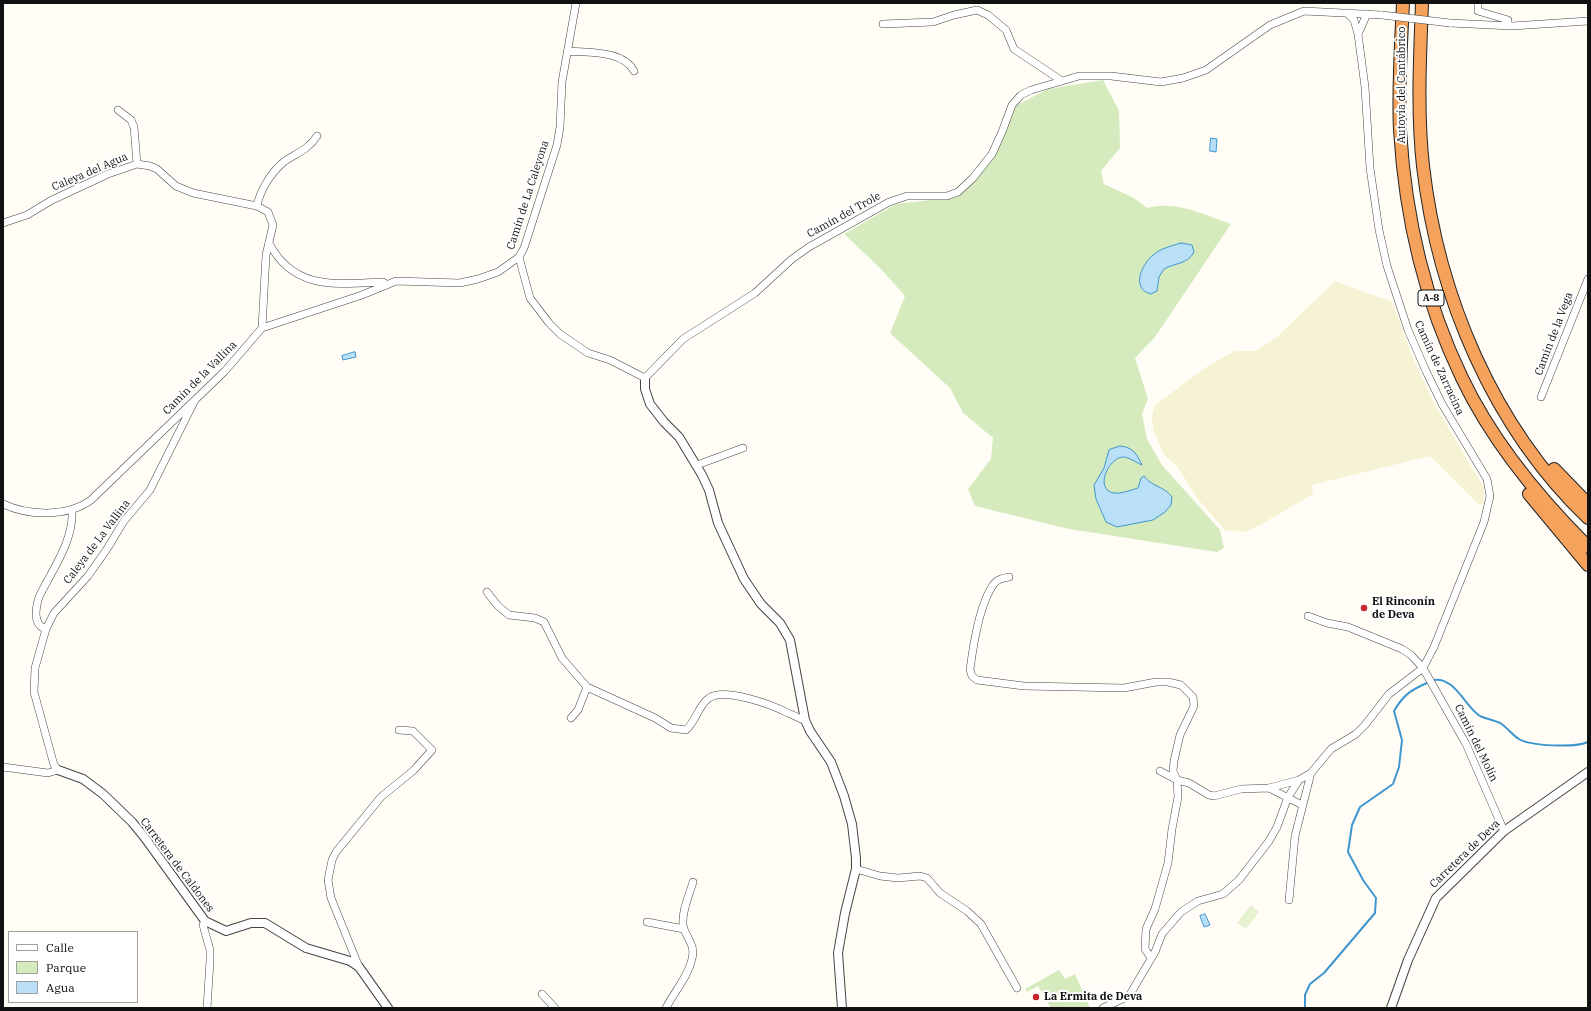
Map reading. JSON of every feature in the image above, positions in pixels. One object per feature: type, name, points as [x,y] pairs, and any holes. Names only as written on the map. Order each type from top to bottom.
[{"type":"highway","name":"Autovía del Cantábrico","points":[[1403,3],[1400,64],[1400,130],[1407,196],[1413,228],[1436,318],[1462,379],[1493,432],[1523,474],[1561,520],[1588,547]]},
{"type":"highway","name":"Autovía del Cantábrico","points":[[1422,3],[1420,128],[1429,211],[1440,259],[1475,357],[1503,409],[1536,459],[1574,504],[1588,518]]},
{"type":"highway","points":[[1423,166],[1445,259],[1462,307],[1482,356],[1508,406],[1542,456],[1588,504]]},
{"type":"highway","points":[[1493,432],[1504,457],[1528,493],[1588,565]]},
{"type":"street","name":"Camín de La Caleyona","points":[[576,3],[562,82],[560,127],[557,145],[524,248],[518,257],[530,298],[554,328],[574,345],[588,353],[610,360],[645,378]]},
{"type":"street","points":[[1478,3],[1478,11],[1508,20],[1508,26]]},
{"type":"street","points":[[882,24],[933,22],[954,14],[977,10],[988,15],[1006,30],[1014,49],[1062,81]]},
{"type":"street","name":"Camín del Trole","points":[[645,378],[683,339],[755,294],[792,259],[809,247],[889,202],[908,196],[947,196],[958,192],[973,178],[992,154],[1012,105],[1021,95],[1031,90],[1079,76],[1098,75],[1162,82],[1183,78],[1206,70],[1270,25],[1304,11],[1382,15],[1450,23],[1508,26],[1588,21]]},
{"type":"street","name":"Camín de Zarracina","points":[[1348,13],[1354,20],[1358,34],[1365,87],[1370,168],[1379,230],[1387,266],[1408,330],[1426,371],[1442,404],[1464,443],[1483,471],[1490,487],[1490,496],[1484,522],[1434,647],[1423,668]]},
{"type":"street","points":[[1358,34],[1367,14]]},
{"type":"street","points":[[568,51],[615,57],[628,64],[634,71]]},
{"type":"street","points":[[118,110],[131,120],[134,128],[137,164]]},
{"type":"street","points":[[317,136],[308,147],[286,160],[275,170],[258,197],[257,206],[264,209],[272,221],[266,255],[262,328],[362,295],[396,281],[411,280],[439,283],[460,283],[478,279],[498,272],[518,257]]},
{"type":"street","name":"Caleya del Agua","points":[[3,223],[27,215],[57,197],[108,174],[137,164],[150,166],[157,169],[176,186],[200,196],[257,206]]},
{"type":"street","points":[[269,243],[278,256],[292,270],[305,279],[329,283],[384,282],[387,285]]},
{"type":"street","name":"Camin de la Vega","points":[[1541,397],[1588,279]]},
{"type":"street","name":"Camín de la Vallina","points":[[3,504],[34,513],[72,510],[83,507],[239,357],[262,328]]},
{"type":"street","points":[[645,378],[645,389],[653,408],[680,437],[709,490],[718,522],[741,573],[761,604],[780,623],[790,640],[805,720],[810,731],[831,762],[844,796],[852,824],[856,869],[838,953],[842,1008]]},
{"type":"street","name":"Caleya de La Vallina","points":[[58,770],[54,765],[34,692],[35,668],[46,629],[54,613],[88,576],[124,521],[150,490],[164,465],[196,398]]},
{"type":"street","points":[[697,466],[743,448]]},
{"type":"street","points":[[46,629],[40,626],[37,621],[37,605],[39,597],[65,545],[71,524],[72,510]]},
{"type":"street","points":[[1009,577],[1000,579],[993,584],[981,613],[970,670],[972,676],[977,680],[1024,686],[1124,688],[1156,682],[1168,682],[1181,685],[1189,691],[1193,697],[1194,706],[1178,744],[1173,771],[1177,780],[1178,797],[1168,863],[1155,909],[1146,930],[1145,949],[1151,958]]},
{"type":"street","points":[[487,592],[498,606],[509,615],[535,618],[544,622],[562,658],[587,687],[655,718],[676,730],[686,730],[704,703],[717,694],[734,695],[789,713],[805,720]]},
{"type":"street","name":"Camín del Molín","points":[[1308,616],[1327,623],[1348,628],[1402,649],[1411,655],[1423,668],[1476,764],[1504,831]]},
{"type":"street","points":[[1160,772],[1177,780],[1189,783],[1203,792],[1214,796],[1241,789],[1269,788],[1299,780],[1311,773],[1331,749],[1356,734],[1365,725],[1389,694],[1423,668]]},
{"type":"street","points":[[571,718],[578,710],[587,687]]},
{"type":"street","points":[[359,967],[331,898],[328,880],[332,860],[336,852],[376,802],[414,770],[432,750],[413,732],[399,730]]},
{"type":"street","name":"Carretera de Caldones","points":[[3,767],[48,772],[58,770],[83,779],[91,784],[132,822],[205,921],[226,931],[251,923],[265,923],[306,948],[350,961],[359,967],[388,1008]]},
{"type":"street","name":"Carretera de Deva","points":[[1390,1008],[1408,960],[1436,898],[1504,831],[1588,772]]},
{"type":"street","points":[[1289,900],[1294,843],[1311,773]]},
{"type":"street","points":[[1103,1008],[1129,996],[1151,958],[1167,926],[1182,912],[1198,901],[1223,894],[1239,880],[1277,827],[1288,797],[1299,780]]},
{"type":"street","points":[[1269,788],[1302,805]]},
{"type":"street","points":[[856,869],[886,877],[898,878],[920,876],[927,878],[940,893],[968,911],[981,924],[1016,988]]},
{"type":"street","points":[[666,1008],[684,978],[692,960],[692,944],[684,929],[684,910],[693,882]]},
{"type":"street","points":[[205,921],[204,925],[210,950],[207,1008]]},
{"type":"street","points":[[647,922],[684,929]]},
{"type":"street","points":[[542,994],[555,1008]]},
{"type":"shaded area","points":[[1335,281],[1392,302],[1414,361],[1435,405],[1484,488],[1483,504],[1478,504],[1430,456],[1312,485],[1313,494],[1260,525],[1244,532],[1225,530],[1197,498],[1177,466],[1164,455],[1153,429],[1152,416],[1155,405],[1208,366],[1235,351],[1256,351],[1278,336]]},
{"type":"green space","points":[[1103,80],[1119,111],[1120,148],[1101,171],[1104,184],[1134,198],[1147,208],[1158,206],[1179,207],[1200,212],[1231,224],[1155,337],[1135,358],[1148,399],[1142,414],[1147,439],[1162,465],[1220,530],[1224,548],[1217,552],[1069,529],[975,506],[968,489],[991,459],[993,438],[963,413],[950,388],[890,333],[905,296],[880,268],[844,234],[896,204],[957,197],[987,159],[1017,105],[1048,89]]},
{"type":"green space","points":[[1251,905],[1259,912],[1246,929],[1237,923]]},
{"type":"green space","points":[[1059,970],[1065,979],[1075,974],[1090,1008],[1051,1008],[1038,986],[1027,992],[1025,989]]},
{"type":"water","points":[[1211,138],[1217,139],[1216,152],[1210,151]]},
{"type":"water","points":[[1181,243],[1192,245],[1194,252],[1185,261],[1164,269],[1159,277],[1157,291],[1151,294],[1145,291],[1141,287],[1140,276],[1149,259],[1159,251]]},
{"type":"water","points":[[355,352],[356,357],[343,360],[342,356]]},
{"type":"water","points":[[1120,446],[1128,448],[1134,452],[1142,465],[1125,457],[1117,459],[1108,468],[1105,474],[1104,481],[1108,491],[1120,493],[1138,488],[1141,478],[1144,476],[1147,480],[1169,493],[1172,497],[1171,505],[1165,512],[1153,520],[1117,527],[1106,522],[1096,499],[1094,485],[1104,468],[1109,450]]},
{"type":"water","points":[[1205,914],[1210,925],[1204,927],[1200,916]]},
{"type":"waterway","points":[[1433,680],[1441,680],[1454,687],[1475,712],[1480,716],[1500,723],[1519,739],[1543,745],[1564,746],[1588,742]]},
{"type":"waterway","points":[[1305,1008],[1305,995],[1310,984],[1324,973],[1375,913],[1376,898],[1363,880],[1348,852],[1352,825],[1360,807],[1393,784],[1399,767],[1402,740],[1394,711],[1401,700],[1408,693],[1429,682]]},
{"type":"place","name":"El Rinconín de Deva","points":[[1364,608]]},
{"type":"place","name":"La Ermita de Deva","points":[[1036,997]]}]
